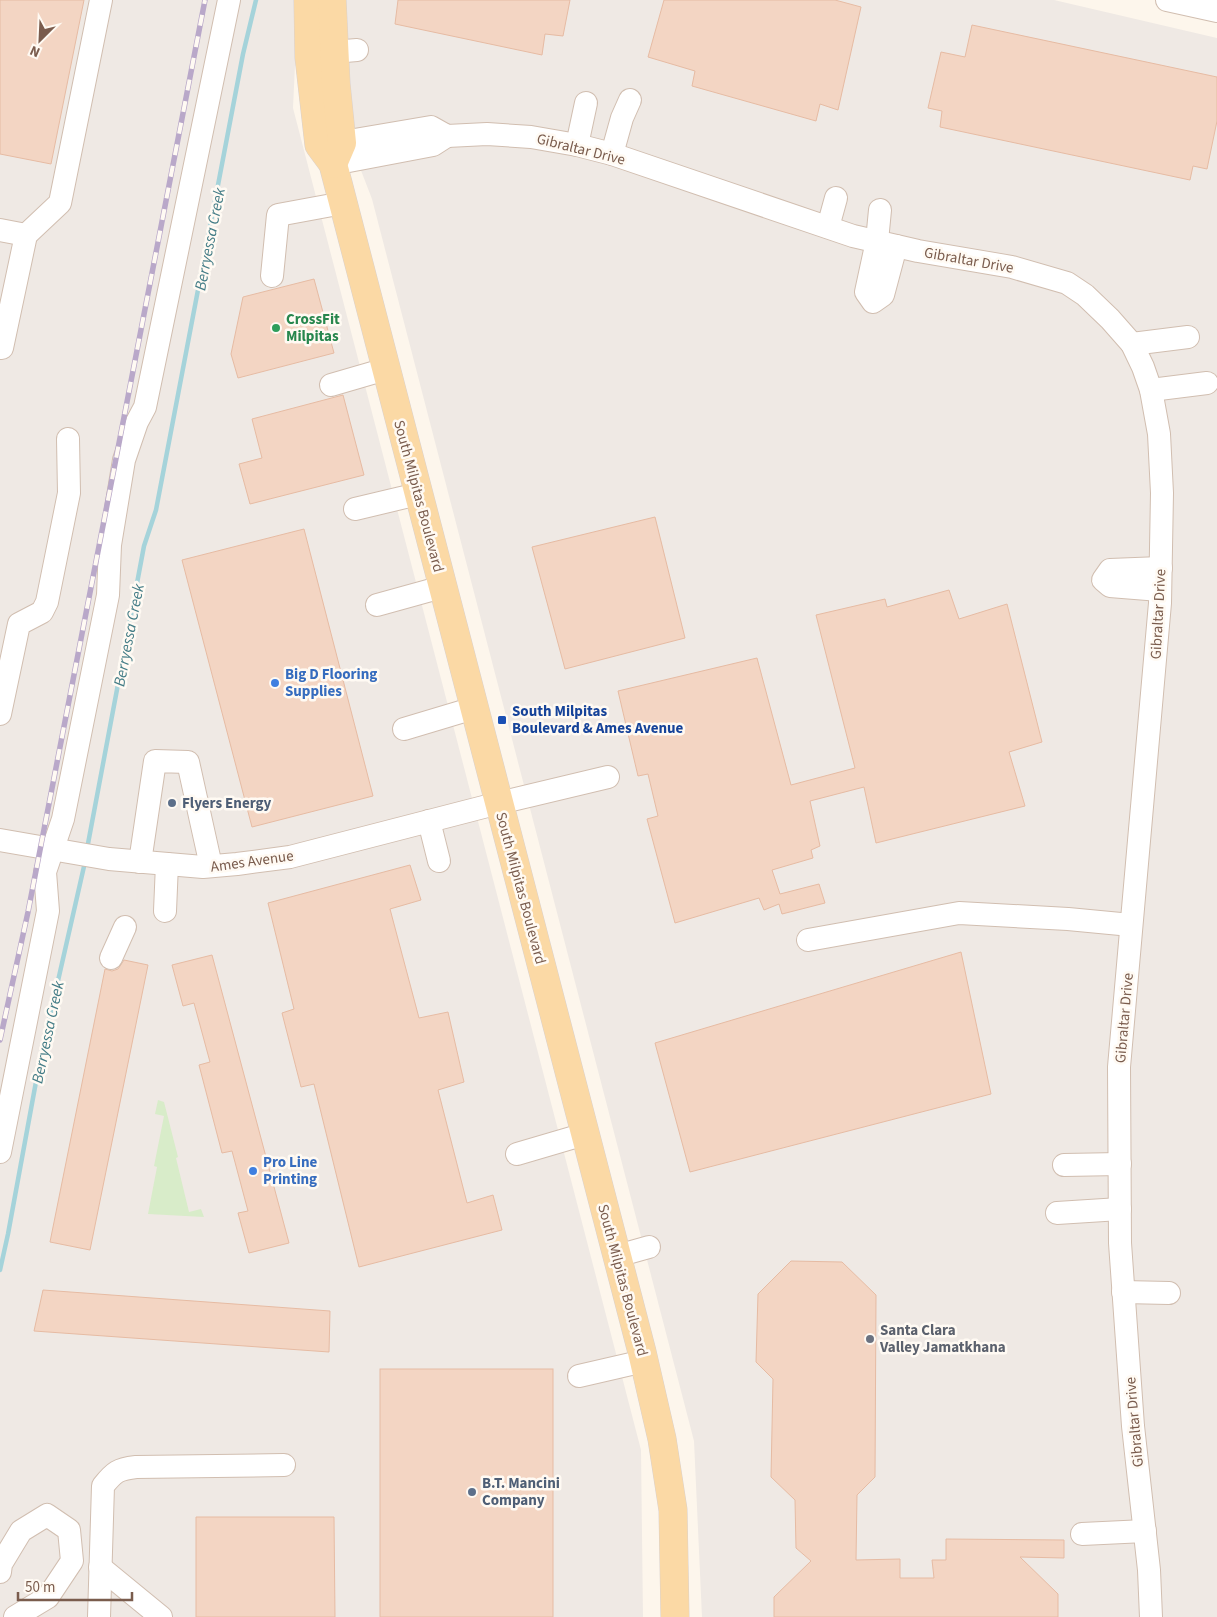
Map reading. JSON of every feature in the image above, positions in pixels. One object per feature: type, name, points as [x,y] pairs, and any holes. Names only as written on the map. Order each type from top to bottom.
[{"type":"main road","name":"South Milpitas Boulevard","points":[[308,0],[309,58],[343,203],[617,1256],[662,1438],[673,1510],[675,1617]]},
{"type":"main road","name":"South Milpitas Boulevard","points":[[332,0],[345,51],[332,151]]},
{"type":"street","points":[[0,348],[2,348],[26,235],[60,203],[101,0]]},
{"type":"street","points":[[0,1152],[48,911],[45,872],[56,850],[63,820],[108,595],[110,545],[124,460],[137,422],[145,407],[229,0]]},
{"type":"street","points":[[1167,0],[1217,11]]},
{"type":"street","points":[[612,154],[622,118],[630,100]]},
{"type":"street","points":[[577,145],[586,103]]},
{"type":"street","name":"Gibraltar Drive","points":[[332,151],[433,144],[447,136],[487,134],[531,137],[577,145],[612,154],[853,236],[918,251],[1012,266],[1066,284],[1085,295],[1132,344],[1151,390],[1160,434],[1162,493],[1160,579],[1119,1067],[1120,1244],[1133,1426],[1151,1617]]},
{"type":"street","points":[[828,227],[836,198]]},
{"type":"street","points":[[272,276],[278,215],[343,203]]},
{"type":"street","points":[[880,210],[886,243]]},
{"type":"street","points":[[0,230],[26,235]]},
{"type":"street","points":[[1132,344],[1188,337]]},
{"type":"street","points":[[331,385],[386,369]]},
{"type":"street","points":[[1151,390],[1207,383]]},
{"type":"street","points":[[0,714],[19,624],[42,612],[48,602],[69,492],[68,439]]},
{"type":"street","points":[[355,509],[418,494]]},
{"type":"street","points":[[377,605],[442,587]]},
{"type":"street","points":[[404,730],[474,708]]},
{"type":"street","points":[[140,862],[155,761],[188,762],[211,866]]},
{"type":"street","name":"Ames Avenue","points":[[0,840],[109,859],[203,867],[290,857],[608,777]]},
{"type":"street","points":[[428,821],[439,861]]},
{"type":"street","points":[[165,911],[168,864]]},
{"type":"street","points":[[808,940],[959,913],[1132,925]]},
{"type":"street","points":[[112,958],[125,927]]},
{"type":"street","points":[[517,1154],[585,1134]]},
{"type":"street","points":[[1064,1165],[1120,1164]]},
{"type":"street","points":[[1057,1213],[1120,1209]]},
{"type":"street","points":[[617,1256],[649,1247]]},
{"type":"street","points":[[1123,1292],[1169,1293]]},
{"type":"street","points":[[580,1376],[644,1361]]},
{"type":"street","points":[[99,1617],[103,1486],[113,1474],[121,1469],[284,1465]]},
{"type":"street","points":[[0,1572],[1,1564],[21,1531],[47,1515],[68,1530],[72,1561],[48,1597],[16,1617]]},
{"type":"street","points":[[1082,1534],[1144,1531]]},
{"type":"street","points":[[100,1567],[161,1617]]},
{"type":"shaded area","points":[[0,0],[298,0],[293,108],[641,1450],[643,1617],[0,1617]]},
{"type":"shaded area","points":[[336,0],[1054,0],[1217,38],[1217,1617],[702,1617],[694,1441],[372,199],[328,85]]},
{"type":"green space","points":[[158,1100],[164,1102],[189,1212],[201,1209],[204,1217],[148,1214],[157,1167],[154,1166],[164,1116],[155,1114]]},
{"type":"building","points":[[0,0],[84,0],[51,164],[0,154]]},
{"type":"building","points":[[398,0],[570,0],[563,36],[545,34],[542,55],[395,24]]},
{"type":"building","points":[[664,0],[835,0],[861,7],[838,110],[820,104],[816,121],[692,86],[695,71],[648,57]]},
{"type":"building","points":[[972,25],[1217,77],[1217,121],[1207,169],[1193,166],[1190,180],[940,127],[942,111],[928,108],[941,52],[965,57]]},
{"type":"building","points":[[314,279],[334,353],[238,378],[231,354],[243,297]]},
{"type":"building","points":[[343,395],[364,475],[250,504],[239,464],[262,458],[252,419]]},
{"type":"building","points":[[655,517],[685,638],[565,669],[532,547]]},
{"type":"building","points":[[304,529],[373,796],[252,827],[182,560]]},
{"type":"building","points":[[949,590],[959,619],[1007,604],[1042,742],[1009,752],[1025,806],[876,843],[864,787],[810,801],[820,846],[811,850],[813,858],[772,870],[780,894],[819,884],[825,903],[782,914],[779,904],[764,910],[759,898],[675,923],[647,819],[658,816],[648,774],[638,776],[618,691],[757,658],[791,785],[855,768],[816,615],[885,599],[887,607]]},
{"type":"building","points":[[410,865],[421,900],[390,909],[419,1018],[448,1012],[464,1082],[438,1090],[467,1203],[493,1195],[502,1230],[359,1267],[314,1084],[301,1087],[282,1013],[294,1009],[268,903]]},
{"type":"building","points":[[961,952],[991,1094],[690,1172],[655,1043]]},
{"type":"building","points":[[212,955],[289,1243],[249,1253],[238,1213],[248,1211],[232,1151],[222,1153],[199,1065],[210,1062],[194,1003],[183,1006],[172,965]]},
{"type":"building","points":[[124,960],[148,965],[90,1250],[50,1242],[105,969],[112,971],[118,969]]},
{"type":"building","points":[[791,1261],[842,1262],[876,1295],[875,1477],[857,1495],[856,1560],[900,1559],[900,1578],[934,1578],[932,1560],[946,1560],[946,1539],[1064,1540],[1064,1558],[1020,1557],[1058,1594],[1058,1617],[774,1617],[774,1597],[811,1561],[796,1548],[795,1500],[771,1477],[773,1379],[756,1362],[758,1294]]},
{"type":"building","points":[[43,1290],[330,1311],[329,1352],[34,1331]]},
{"type":"building","points":[[380,1369],[553,1369],[553,1617],[380,1617]]},
{"type":"building","points":[[196,1517],[334,1517],[335,1617],[196,1617]]},
{"type":"waterway","name":"Berryessa Creek","points":[[87,849],[144,546],[156,510],[243,54],[256,0]]},
{"type":"waterway","name":"Berryessa Creek","points":[[0,1270],[40,1060],[85,862]]},
{"type":"railway","points":[[0,1040],[28,912],[205,0]]},
{"type":"place","name":"CrossFit Milpitas","points":[[276,328]]},
{"type":"place","name":"Big D Flooring Supplies","points":[[275,683]]},
{"type":"place","name":"South Milpitas Boulevard & Ames Avenue","points":[[502,720]]},
{"type":"place","name":"Flyers Energy","points":[[172,803]]},
{"type":"place","name":"Pro Line Printing","points":[[253,1171]]},
{"type":"place","name":"Santa Clara Valley Jamatkhana","points":[[870,1339]]},
{"type":"place","name":"B.T. Mancini Company","points":[[472,1492]]}]
